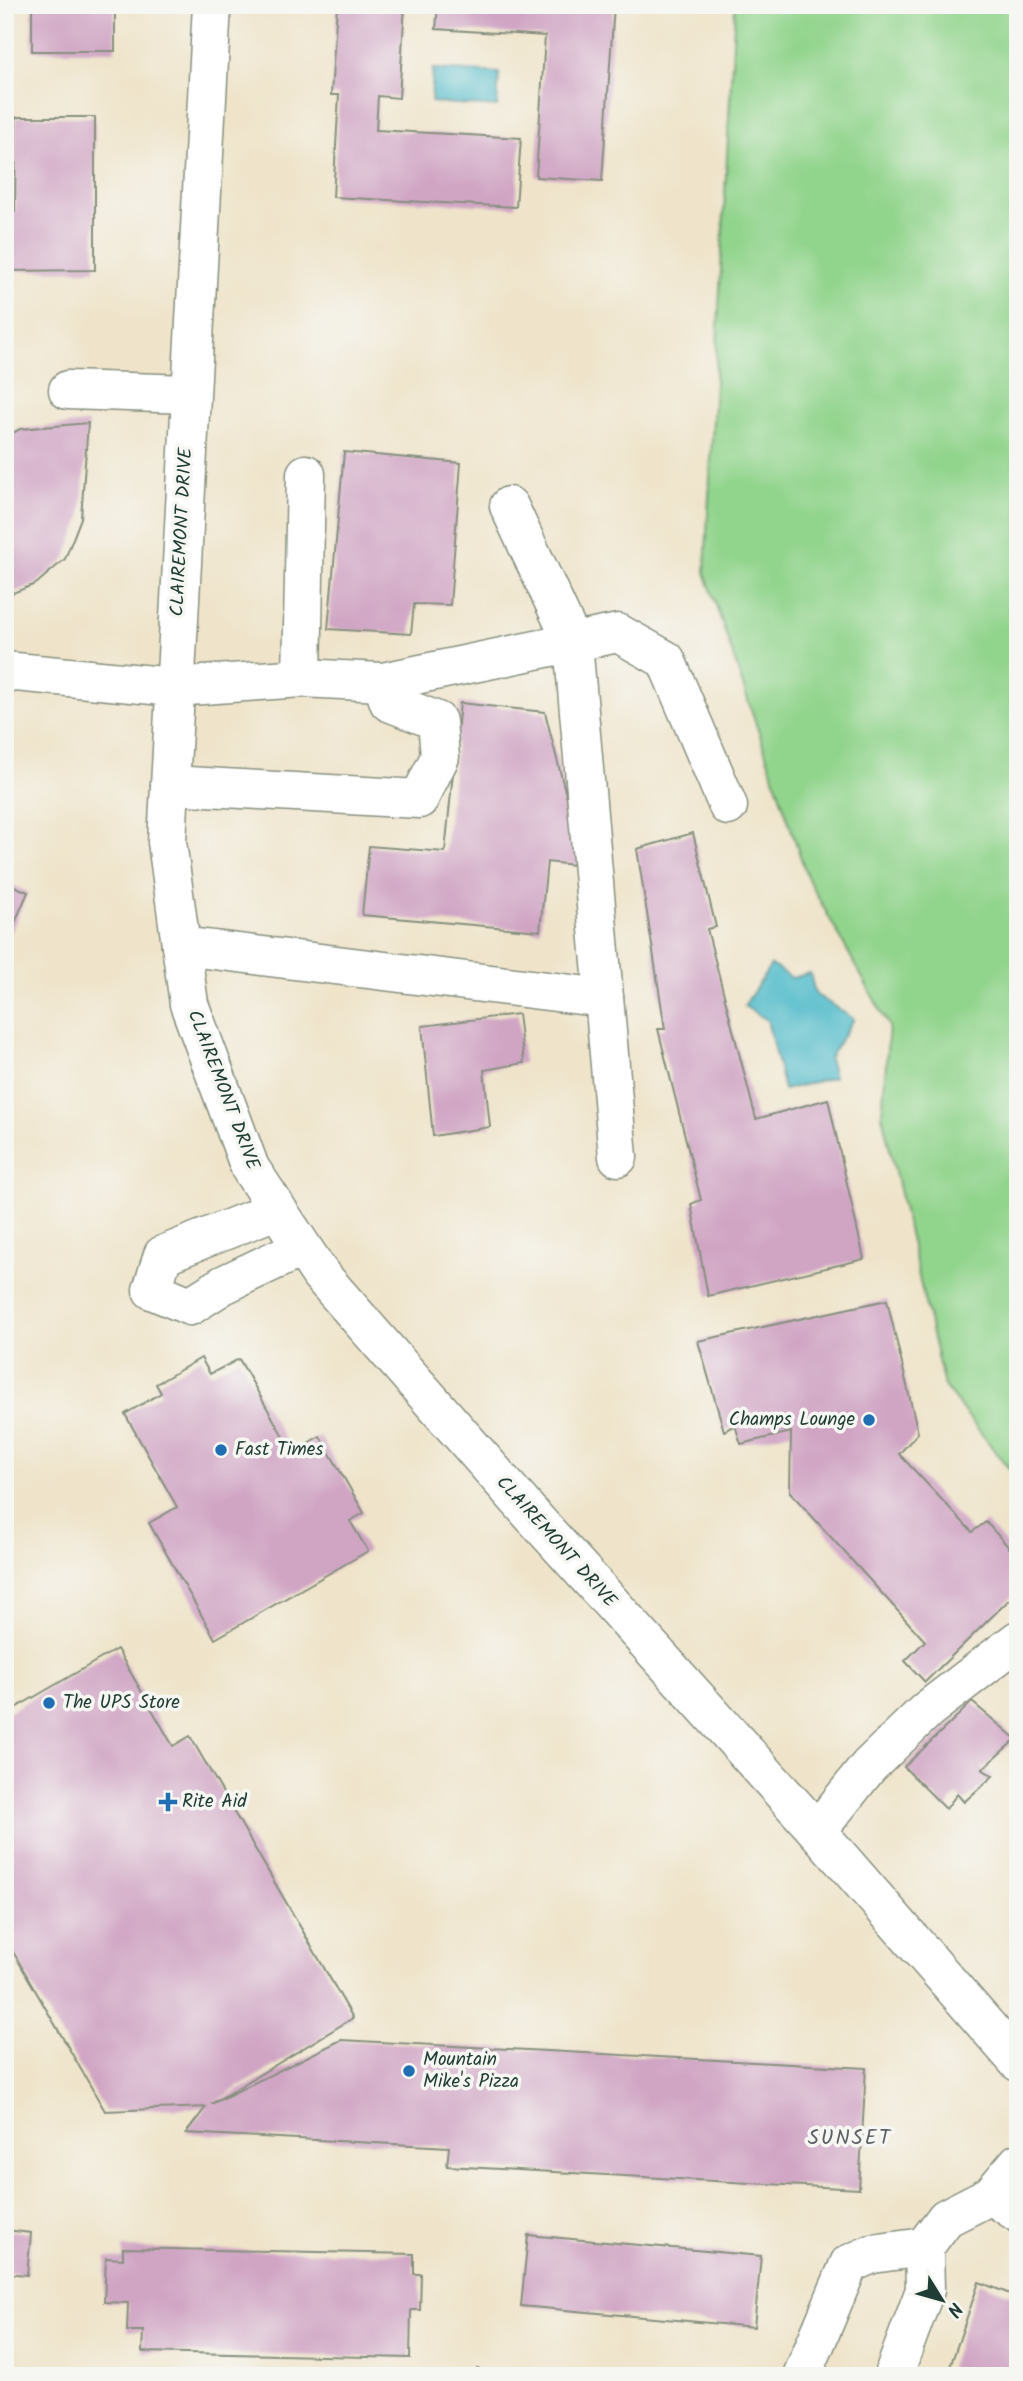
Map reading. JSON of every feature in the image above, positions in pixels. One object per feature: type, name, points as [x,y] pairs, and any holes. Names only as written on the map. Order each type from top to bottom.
[{"type":"main road","name":"CLAIREMONT DRIVE","points":[[212,5],[167,842],[189,1004],[250,1168],[320,1274],[520,1503],[817,1831],[1018,2062]]},
{"type":"main road","points":[[68,390],[190,394]]},
{"type":"main road","points":[[302,678],[306,474]]},
{"type":"main road","points":[[509,506],[573,642],[618,1157]]},
{"type":"main road","points":[[5,671],[174,687],[302,678],[382,682],[618,633],[667,660],[729,806]]},
{"type":"main road","points":[[170,785],[419,799],[440,757],[437,721],[389,702],[382,682]]},
{"type":"main road","points":[[179,933],[604,998]]},
{"type":"main road","points":[[276,1209],[163,1255],[152,1290],[190,1306],[223,1285],[301,1248]]},
{"type":"main road","points":[[817,1831],[869,1766],[927,1710],[1018,1640]]},
{"type":"main road","points":[[893,2376],[925,2290],[924,2247],[946,2218],[1004,2204],[1018,2163]]},
{"type":"main road","points":[[802,2376],[849,2264],[872,2254],[924,2247]]},
{"type":"green space","points":[[735,5],[1018,5],[1018,1480],[944,1386],[882,1115],[889,1026],[808,879],[705,572]]},
{"type":"water","points":[[433,69],[499,73],[497,107],[431,102]]},
{"type":"water","points":[[771,965],[792,978],[810,973],[815,994],[854,1019],[829,1058],[834,1077],[784,1090],[767,1020],[744,1006]]},
{"type":"building","points":[[32,5],[115,5],[115,51],[32,51]]},
{"type":"building","points":[[337,5],[405,5],[399,98],[378,96],[376,130],[521,138],[516,207],[333,197],[339,95],[331,95]]},
{"type":"building","points":[[438,5],[614,5],[602,181],[536,177],[545,36],[436,29]]},
{"type":"building","points":[[16,117],[95,117],[95,270],[5,271],[5,211],[15,211]]},
{"type":"building","points":[[88,423],[81,518],[65,559],[36,584],[5,596],[5,437],[20,429]]},
{"type":"building","points":[[344,452],[461,463],[450,605],[414,604],[411,634],[328,629]]},
{"type":"building","points":[[460,703],[545,712],[584,866],[547,862],[540,931],[362,915],[369,846],[445,852]]},
{"type":"building","points":[[693,833],[716,927],[707,929],[756,1119],[828,1099],[864,1259],[708,1296],[691,1204],[701,1200],[658,1029],[665,1029],[637,849]]},
{"type":"building","points":[[5,882],[28,892],[5,946]]},
{"type":"building","points":[[518,1014],[524,1063],[484,1070],[490,1127],[433,1136],[422,1026]]},
{"type":"building","points":[[887,1300],[918,1433],[899,1454],[972,1532],[986,1522],[1013,1552],[1013,1596],[925,1682],[905,1661],[925,1641],[790,1492],[791,1432],[741,1444],[735,1425],[724,1431],[698,1341]]},
{"type":"building","points":[[201,1358],[210,1374],[239,1359],[292,1452],[320,1436],[364,1513],[350,1521],[368,1551],[215,1639],[149,1523],[177,1507],[125,1414],[161,1393],[156,1384]]},
{"type":"building","points":[[117,1649],[173,1746],[190,1736],[353,2018],[211,2104],[341,2040],[866,2068],[859,2189],[447,2166],[449,2147],[186,2133],[206,2107],[105,2111],[5,1938],[5,1714]]},
{"type":"building","points":[[972,1702],[1016,1739],[982,1769],[993,1776],[964,1802],[957,1794],[946,1809],[904,1767]]},
{"type":"building","points":[[5,2230],[31,2233],[27,2275],[5,2273]]},
{"type":"building","points":[[528,2235],[761,2256],[754,2327],[521,2306]]},
{"type":"building","points":[[123,2248],[414,2254],[414,2274],[421,2274],[420,2310],[411,2310],[410,2358],[142,2352],[143,2331],[127,2331],[128,2303],[104,2302],[106,2258],[123,2259]]},
{"type":"building","points":[[979,2282],[1018,2297],[1018,2376],[947,2376]]},
{"type":"building","points":[[477,2369],[500,2375],[500,2376],[475,2376]]},
{"type":"place","name":"Champs Lounge","points":[[869,1420]]},
{"type":"place","name":"Fast Times","points":[[221,1450]]},
{"type":"place","name":"The UPS Store","points":[[49,1703]]},
{"type":"place","name":"Rite Aid","points":[[168,1802]]},
{"type":"place","name":"Mountain Mike's Pizza","points":[[409,2071]]},
{"type":"district","name":"SUNSET","points":[[850,2138]]}]
